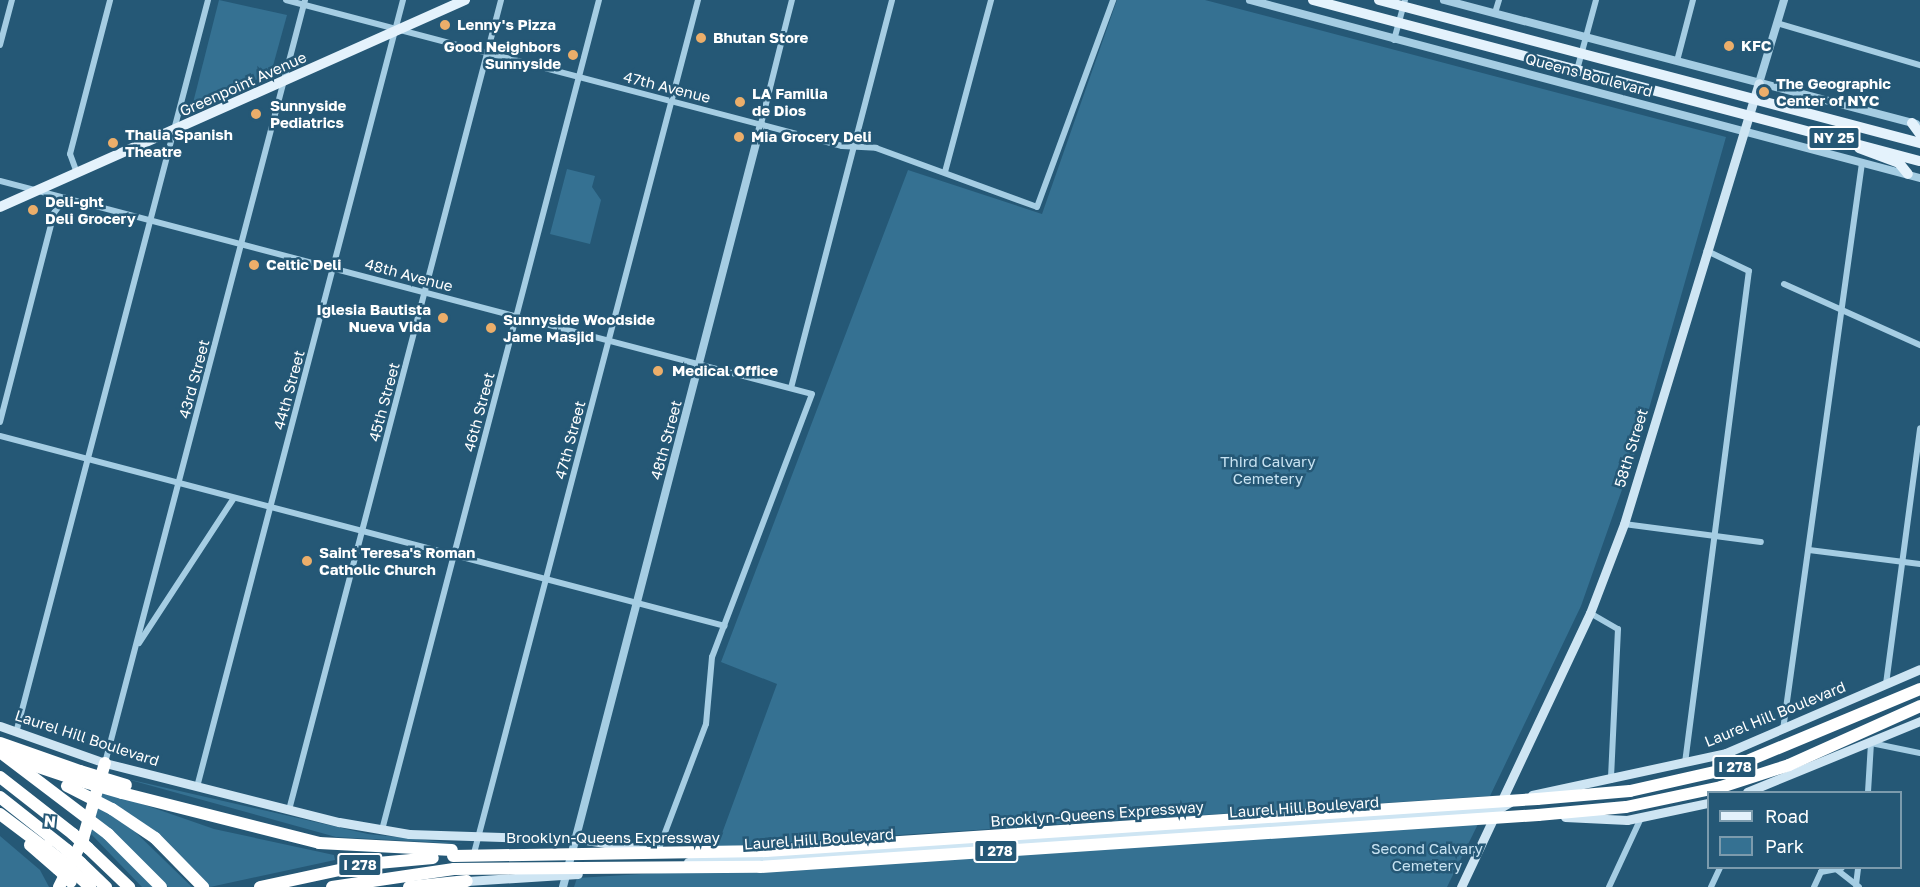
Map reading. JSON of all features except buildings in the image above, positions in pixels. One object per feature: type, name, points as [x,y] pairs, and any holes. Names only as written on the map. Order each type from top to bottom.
[{"type":"highway","name":"Brooklyn-Queens Expressway","points":[[452,853],[766,851],[1630,791],[1728,769],[1920,689]]},
{"type":"highway","name":"Brooklyn-Queens Expressway","points":[[332,887],[454,869],[760,867],[1538,815],[1645,804],[1728,785],[1920,706]]},
{"type":"highway","points":[[0,743],[74,779],[112,809],[155,838],[203,887]]},
{"type":"highway","points":[[0,753],[74,779],[124,789],[264,831],[353,847],[452,853]]},
{"type":"highway","points":[[0,753],[108,834],[160,887]]},
{"type":"highway","points":[[73,878],[105,763]]},
{"type":"highway","points":[[0,777],[73,834],[129,887]]},
{"type":"highway","points":[[0,797],[62,860],[73,878],[90,887]]},
{"type":"highway","points":[[0,814],[62,860],[73,878],[106,887]]},
{"type":"highway","points":[[0,822],[62,860]]},
{"type":"highway","name":"I 278","points":[[264,886],[367,864],[452,853]]},
{"type":"highway","points":[[408,887],[466,884]]},
{"type":"main road","name":"Greenpoint Avenue","points":[[0,207],[465,0]]},
{"type":"main road","name":"Queens Boulevard","points":[[1313,0],[1920,160]]},
{"type":"main road","name":"Queens Boulevard","points":[[1379,0],[1404,3],[1581,54],[1920,143]]},
{"type":"main road","name":"58th Street","points":[[1461,887],[1590,613],[1624,524],[1759,83]]},
{"type":"main road","points":[[1916,124],[1920,134]]},
{"type":"main road","points":[[1846,141],[1899,163],[1908,174]]},
{"type":"main road","name":"Laurel Hill Boulevard","points":[[1498,808],[1518,797],[1684,765],[1783,730],[1920,669]]},
{"type":"main road","points":[[1754,791],[1920,721]]},
{"type":"main road","name":"Laurel Hill Boulevard","points":[[0,726],[105,763],[289,810]]},
{"type":"main road","name":"Laurel Hill Boulevard","points":[[466,884],[716,860],[1498,808],[1611,820],[1641,818],[1707,803]]},
{"type":"main road","name":"Brooklyn-Queens Expressway","points":[[289,810],[382,830],[479,837],[575,840]]},
{"type":"main road","name":"Laurel Hill Boulevard","points":[[575,840],[716,860]]},
{"type":"street","points":[[0,45],[12,0]]},
{"type":"street","points":[[76,173],[70,154],[110,0]]},
{"type":"street","points":[[16,733],[208,0]]},
{"type":"street","name":"47th Avenue","points":[[286,0],[304,2],[396,29],[853,146],[945,172],[1037,207],[1113,0]]},
{"type":"street","name":"44th Street","points":[[197,787],[404,0]]},
{"type":"street","name":"45th Street","points":[[289,810],[501,0]]},
{"type":"street","name":"46th Street","points":[[382,830],[599,0]]},
{"type":"street","name":"47th Street","points":[[466,884],[698,0]]},
{"type":"street","name":"48th Street","points":[[563,887],[700,364],[792,0]]},
{"type":"street","points":[[791,388],[892,0]]},
{"type":"street","points":[[945,172],[991,0]]},
{"type":"street","name":"Queens Boulevard","points":[[1250,0],[1920,178]]},
{"type":"street","points":[[1444,0],[1916,124]]},
{"type":"street","points":[[1495,13],[1499,0]]},
{"type":"street","points":[[1577,70],[1596,0]]},
{"type":"street","points":[[1677,61],[1693,0]]},
{"type":"street","name":"58th Street","points":[[1759,83],[1784,0]]},
{"type":"street","name":"43rd Street","points":[[105,763],[304,2]]},
{"type":"street","points":[[1394,40],[1404,3]]},
{"type":"street","points":[[1777,22],[1920,65]]},
{"type":"street","points":[[1783,730],[1862,163]]},
{"type":"street","name":"48th Avenue","points":[[0,181],[812,394],[725,626]]},
{"type":"street","points":[[0,422],[54,213],[65,198]]},
{"type":"street","points":[[1684,765],[1749,271],[1707,251]]},
{"type":"street","points":[[1784,284],[1920,345]]},
{"type":"street","points":[[1886,684],[1920,428]]},
{"type":"street","points":[[0,436],[725,626],[708,672],[706,724],[658,851]]},
{"type":"street","points":[[136,649],[234,498]]},
{"type":"street","points":[[1624,524],[1761,542]]},
{"type":"street","points":[[1809,550],[1920,564]]},
{"type":"street","points":[[148,602],[164,606]]},
{"type":"street","points":[[1590,613],[1618,629],[1611,780]]},
{"type":"street","points":[[1868,791],[1871,743],[1920,753]]},
{"type":"street","points":[[1609,887],[1641,818]]},
{"type":"street","points":[[1711,887],[1719,869]]},
{"type":"street","points":[[1814,887],[1821,872],[1834,869]]},
{"type":"street","points":[[1840,869],[1857,886]]},
{"type":"street","points":[[1857,886],[1858,869]]},
{"type":"street","name":"Laurel Hill Boulevard","points":[[452,887],[466,884]]},
{"type":"green space","points":[[219,0],[287,15],[271,73],[200,105],[193,103]]},
{"type":"green space","name":"Third Calvary Cemetery","points":[[1117,0],[1205,0],[1726,137],[1643,430],[1581,606],[1490,796],[717,847],[777,684],[721,662],[908,170],[1042,214]]},
{"type":"green space","points":[[567,169],[595,176],[592,187],[601,200],[590,244],[550,234]]},
{"type":"green space","points":[[123,778],[368,834],[464,844],[336,837]]},
{"type":"green space","points":[[102,790],[214,829],[334,855],[335,860],[210,887],[165,840],[100,797]]},
{"type":"green space","points":[[98,806],[127,824],[192,887],[168,887],[94,815]]},
{"type":"green space","name":"Second Calvary Cemetery","points":[[1479,822],[1447,887],[574,887],[577,878]]},
{"type":"green space","points":[[92,825],[153,887],[142,887],[91,834]]},
{"type":"green space","points":[[0,836],[40,870],[49,887],[0,887]]},
{"type":"place","name":"Lenny's Pizza","points":[[445,25]]},
{"type":"place","name":"Bhutan Store","points":[[701,38]]},
{"type":"place","name":"KFC","points":[[1729,46]]},
{"type":"place","name":"Good Neighbors Sunnyside","points":[[573,55]]},
{"type":"place","name":"The Geographic Center of NYC","points":[[1764,92]]},
{"type":"place","name":"LA Familia de Dios","points":[[740,102]]},
{"type":"place","name":"Sunnyside Pediatrics","points":[[256,114]]},
{"type":"place","name":"Mia Grocery Deli","points":[[739,137]]},
{"type":"place","name":"Thalia Spanish Theatre","points":[[113,143]]},
{"type":"place","name":"Deli-ght Deli Grocery","points":[[33,210]]},
{"type":"place","name":"Celtic Deli","points":[[254,265]]},
{"type":"place","name":"Iglesia Bautista Nueva Vida","points":[[443,318]]},
{"type":"place","name":"Sunnyside Woodside Jame Masjid","points":[[491,328]]},
{"type":"place","name":"Medical Office","points":[[658,371]]},
{"type":"place","name":"Saint Teresa's Roman Catholic Church","points":[[307,561]]}]
